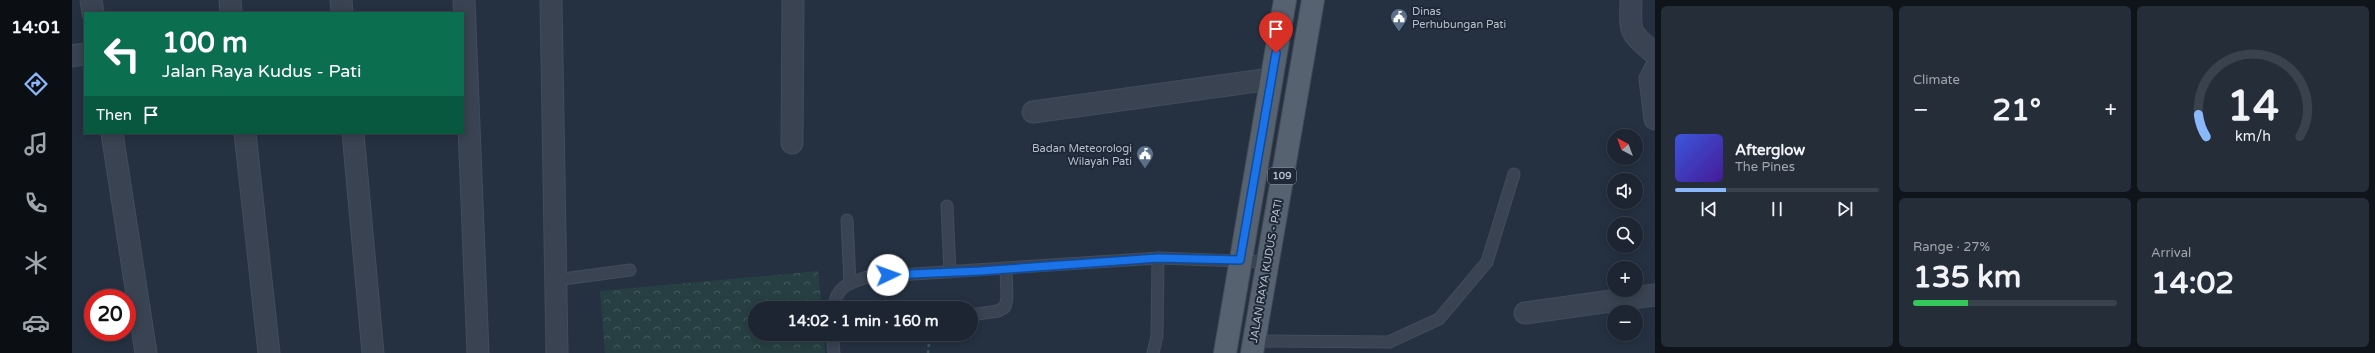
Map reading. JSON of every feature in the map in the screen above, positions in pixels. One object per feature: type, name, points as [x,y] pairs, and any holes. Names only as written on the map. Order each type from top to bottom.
[{"type":"main road","name":"109","points":[[1225,353],[1285,0]]},
{"type":"main road","name":"JALAN RAYA KUDUS - PATI","points":[[1253,347],[1313,0]]},
{"type":"street","points":[[91,0],[93,12]]},
{"type":"street","points":[[230,0],[231,12]]},
{"type":"street","points":[[341,0],[342,12]]},
{"type":"street","points":[[464,0],[478,353]]},
{"type":"street","points":[[551,0],[557,353]]},
{"type":"street","points":[[792,143],[793,0]]},
{"type":"street","points":[[1631,0],[1630,29],[1635,36],[1655,54]]},
{"type":"street","points":[[72,56],[84,54]]},
{"type":"street","points":[[1655,69],[1650,80],[1655,119]]},
{"type":"street","points":[[1033,112],[1271,79]]},
{"type":"street","points":[[112,134],[146,353]]},
{"type":"street","points":[[244,134],[269,353]]},
{"type":"street","points":[[353,134],[373,353]]},
{"type":"street","points":[[1525,314],[1655,295]]},
{"type":"lane","points":[[1253,347],[1389,342],[1440,319],[1487,262],[1514,174]]},
{"type":"lane","points":[[947,206],[950,272]]},
{"type":"lane","points":[[848,220],[850,283]]},
{"type":"lane","points":[[834,301],[834,298],[840,288],[867,277],[1158,258],[1267,262]]},
{"type":"lane","points":[[1153,353],[1157,336],[1158,258]]},
{"type":"lane","points":[[978,314],[998,311],[1005,307],[1007,298],[1006,268]]},
{"type":"lane","points":[[556,280],[630,270]]},
{"type":"lane","points":[[833,341],[834,353]]},
{"type":"path","points":[[928,353],[929,341]]},
{"type":"green space","points":[[818,271],[821,301],[748,301],[748,341],[824,341],[825,353],[605,353],[600,291]]},
{"type":"place","name":"Dinas Perhubungan Pati","points":[[1399,32]]},
{"type":"place","name":"Badan Meteorologi Wilayah Pati","points":[[1145,169]]},
{"type":"route","points":[[888,275],[980,271],[1158,258],[1240,260],[1276,53]]}]
